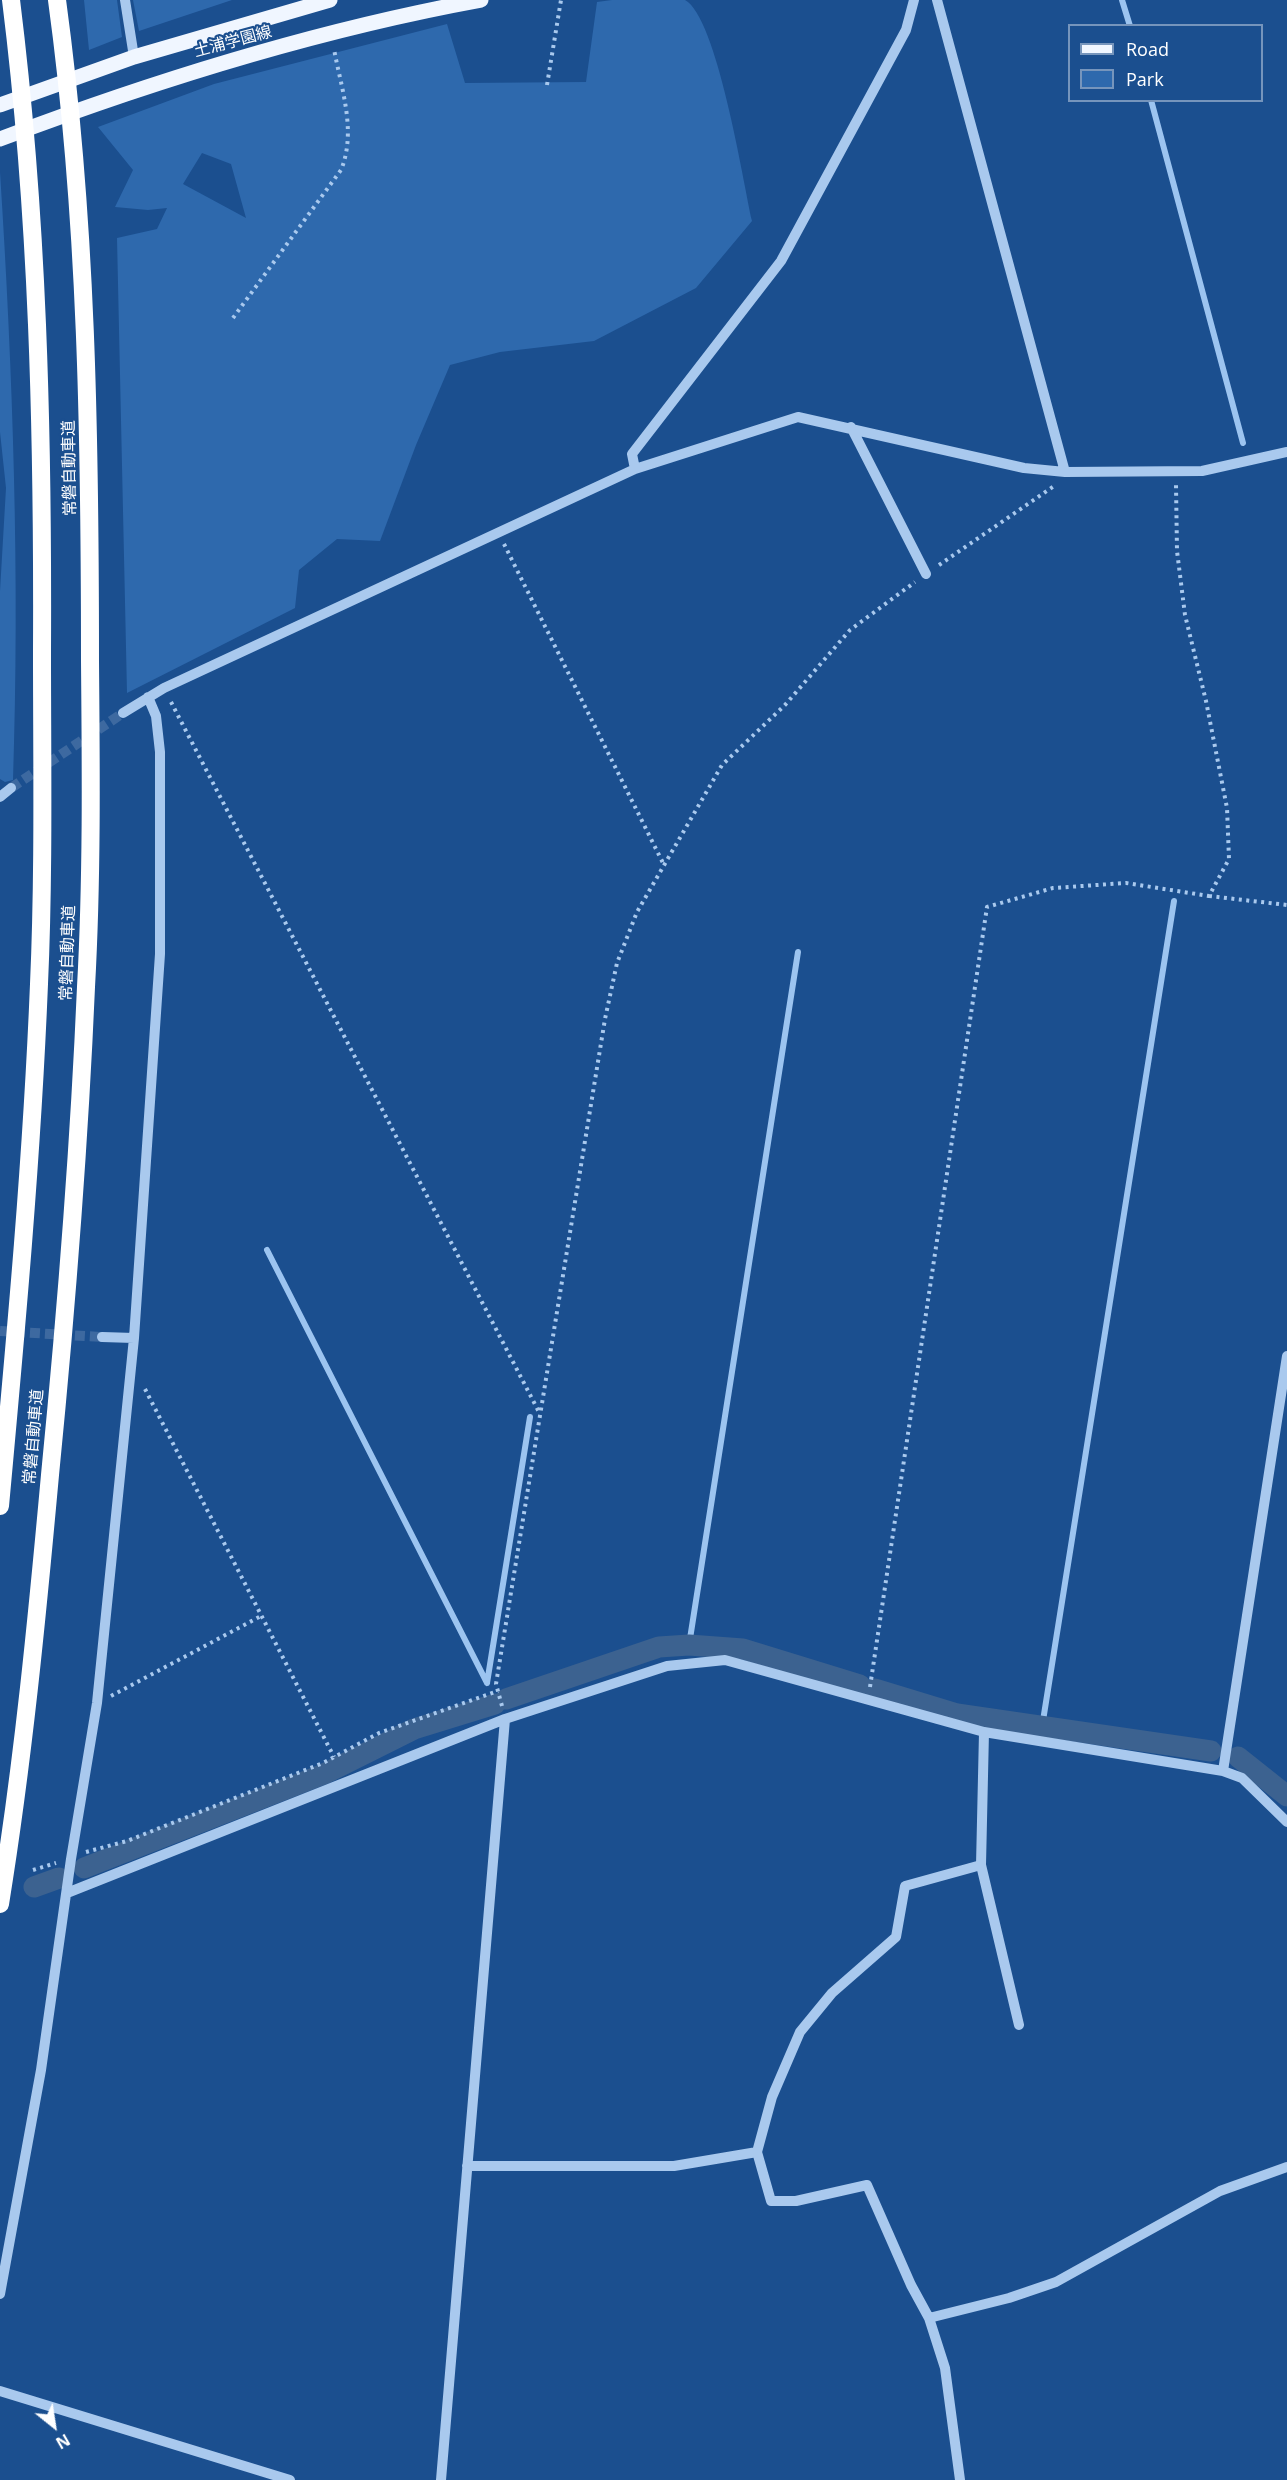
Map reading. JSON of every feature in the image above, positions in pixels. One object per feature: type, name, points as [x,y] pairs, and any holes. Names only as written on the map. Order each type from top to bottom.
[{"type":"highway","name":"常磐自動車道","points":[[0,1506],[20,1291],[39,987],[44,837],[42,436],[35,273],[20,69],[11,0]]},
{"type":"highway","name":"常磐自動車道","points":[[0,1904],[38,1603],[68,1293],[87,987],[91,836],[90,455],[82,266],[65,54],[57,0]]},
{"type":"main road","name":"土浦学園線","points":[[0,105],[134,57],[330,0]]},
{"type":"main road","name":"土浦学園線","points":[[0,139],[124,94],[217,64],[431,9],[481,0]]},
{"type":"street","points":[[126,0],[134,57]]},
{"type":"street","points":[[635,469],[632,454],[781,261],[906,30],[914,0]]},
{"type":"street","points":[[937,0],[1065,472]]},
{"type":"street","points":[[123,713],[164,688],[404,578],[497,531],[635,469],[798,417],[851,427],[1024,468],[1065,472],[1176,472],[1212,469],[1287,452]]},
{"type":"street","points":[[851,427],[926,574]]},
{"type":"street","points":[[0,2294],[41,2070],[71,1858],[97,1703],[132,1363],[159,954],[160,752],[156,716],[148,697]]},
{"type":"street","points":[[0,797],[11,788]]},
{"type":"street","points":[[102,1337],[134,1338]]},
{"type":"street","points":[[1223,1771],[1287,1356]]},
{"type":"street","points":[[67,1893],[505,1719],[668,1666],[725,1660],[984,1732],[1223,1771],[1242,1778],[1287,1822]]},
{"type":"street","points":[[441,2480],[505,1719]]},
{"type":"street","points":[[984,1732],[981,1865],[1019,2025]]},
{"type":"street","points":[[960,2480],[945,2367],[929,2318],[911,2285],[867,2184],[796,2201],[771,2200],[757,2152],[772,2097],[800,2032],[832,1993],[896,1937],[905,1886],[981,1865]]},
{"type":"street","points":[[467,2166],[674,2166],[757,2152]]},
{"type":"street","points":[[929,2318],[1009,2298],[1056,2282],[1220,2191],[1287,2167]]},
{"type":"street","points":[[0,2392],[290,2480]]},
{"type":"path","points":[[547,85],[561,0]]},
{"type":"path","points":[[233,318],[341,170],[348,153],[349,127],[332,34]]},
{"type":"path","points":[[505,1719],[496,1684],[540,1415],[605,1019],[617,963],[637,912],[663,863],[682,836],[722,765],[785,705],[850,630],[926,574],[1052,488],[1065,472]]},
{"type":"path","points":[[1176,472],[1177,551],[1185,615],[1206,701],[1227,808],[1229,859],[1209,896]]},
{"type":"path","points":[[497,531],[663,863]]},
{"type":"path","points":[[164,688],[540,1415]]},
{"type":"path","points":[[868,1700],[987,907],[1053,888],[1126,883],[1287,905]]},
{"type":"path","points":[[132,1363],[334,1757]]},
{"type":"path","points":[[97,1703],[261,1616]]},
{"type":"path","points":[[33,1870],[127,1841],[334,1757],[379,1733],[498,1691]]},
{"type":"green space","points":[[84,0],[117,0],[122,37],[89,50]]},
{"type":"green space","points":[[133,0],[232,0],[139,31]]},
{"type":"green space","points":[[685,0],[697,13],[708,36],[718,67],[752,221],[696,288],[594,341],[500,352],[450,365],[416,445],[380,541],[337,539],[299,570],[295,608],[127,693],[117,238],[157,229],[167,208],[148,210],[115,207],[133,170],[98,127],[214,84],[447,24],[465,83],[586,82],[597,2]],"holes":[[[202,153],[231,164],[246,218],[183,184]]]},
{"type":"green space","points":[[0,172],[12,400],[16,628],[13,780],[5,782],[0,779],[0,591],[6,488],[0,432]]},
{"type":"waterway","points":[[1122,0],[1129,24]]},
{"type":"waterway","points":[[1152,102],[1243,443]]},
{"type":"waterway","points":[[1042,1727],[1174,901]]},
{"type":"waterway","points":[[689,1645],[798,952]]},
{"type":"waterway","points":[[267,1250],[487,1683]]},
{"type":"waterway","points":[[487,1683],[530,1417]]},
{"type":"waterway","points":[[506,1699],[659,1647],[689,1645],[743,1649],[860,1685]]},
{"type":"waterway","points":[[875,1689],[957,1714],[1211,1751]]},
{"type":"waterway","points":[[84,1868],[324,1774],[414,1729],[495,1704]]},
{"type":"waterway","points":[[1238,1757],[1287,1796]]},
{"type":"waterway","points":[[34,1887],[59,1878]]},
{"type":"tunnel","points":[[11,788],[123,713]]},
{"type":"tunnel","points":[[0,1331],[102,1337]]}]
